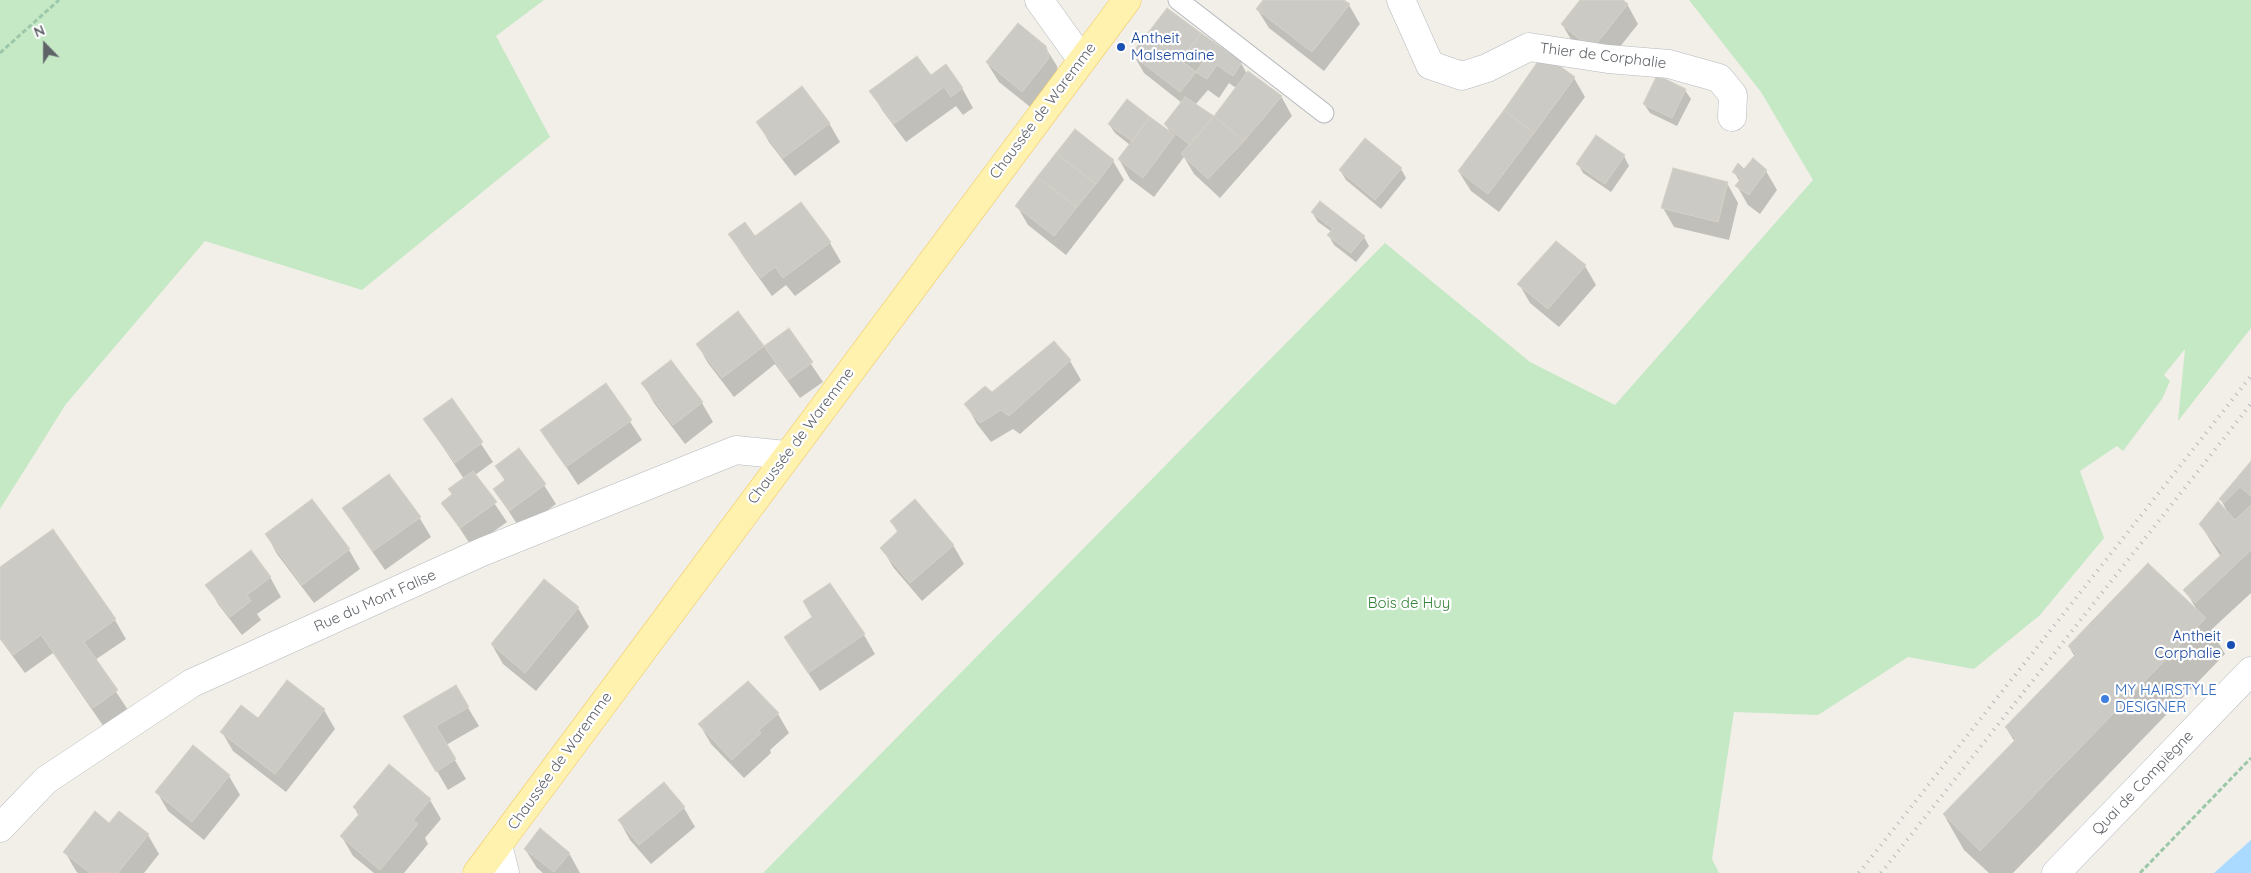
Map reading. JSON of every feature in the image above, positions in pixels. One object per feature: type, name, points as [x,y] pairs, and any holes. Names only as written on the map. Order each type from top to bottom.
[{"type":"main road","name":"Chaussée de Waremme","points":[[477,873],[786,455],[1127,0]]},
{"type":"street","points":[[1039,0],[1082,60]]},
{"type":"street","name":"Thier de Corphalie","points":[[1401,0],[1430,65],[1462,76],[1487,68],[1529,47],[1608,59],[1669,64],[1719,78],[1733,95],[1732,117]]},
{"type":"street","name":"Rue du Mont Falise","points":[[0,828],[46,780],[192,683],[482,552],[736,450],[786,455]]},
{"type":"street","name":"Quai de Compiègne","points":[[2056,873],[2251,671]]},
{"type":"street","points":[[498,845],[505,873]]},
{"type":"lane","points":[[1178,0],[1324,113]]},
{"type":"path","points":[[0,54],[59,0]]},
{"type":"path","points":[[2140,873],[2251,758]]},
{"type":"green space","points":[[0,0],[544,0],[496,36],[550,137],[362,290],[205,241],[66,404],[0,509]]},
{"type":"green space","name":"Bois de Huy","points":[[1689,0],[2251,0],[2251,328],[2178,421],[2185,349],[2164,375],[2170,381],[2162,399],[2123,451],[2117,446],[2080,471],[2104,538],[2040,615],[1974,669],[1908,657],[1818,715],[1734,712],[1712,859],[1719,873],[763,873],[1385,243],[1530,362],[1615,405],[1813,180],[1761,92]]},
{"type":"water","points":[[2251,840],[2251,873],[2214,873]]},
{"type":"building","points":[[1263,0],[1344,0],[1350,4],[1312,52],[1256,9]]},
{"type":"building","points":[[1580,0],[1623,0],[1628,4],[1592,49],[1561,24]]},
{"type":"building","points":[[1167,8],[1201,33],[1181,60],[1147,34]]},
{"type":"building","points":[[1018,23],[1046,46],[1049,58],[1022,92],[986,62]]},
{"type":"building","points":[[1201,33],[1242,62],[1233,76],[1217,65],[1207,79],[1196,72],[1203,62],[1188,51]]},
{"type":"building","points":[[1147,34],[1196,72],[1180,92],[1131,54]]},
{"type":"building","points":[[1543,54],[1575,77],[1534,133],[1504,110]]},
{"type":"building","points":[[917,56],[931,75],[946,64],[963,88],[951,97],[944,87],[894,124],[869,91]]},
{"type":"building","points":[[1248,71],[1282,96],[1244,141],[1214,116]]},
{"type":"building","points":[[1657,75],[1686,89],[1672,118],[1643,104]]},
{"type":"building","points":[[802,86],[830,123],[783,158],[756,122]]},
{"type":"building","points":[[1185,97],[1214,116],[1190,145],[1164,124]]},
{"type":"building","points":[[1127,99],[1150,117],[1132,141],[1108,124]]},
{"type":"building","points":[[1504,110],[1534,133],[1488,194],[1458,171]]},
{"type":"building","points":[[1214,116],[1244,141],[1208,179],[1181,154]]},
{"type":"building","points":[[1150,117],[1175,135],[1143,178],[1118,159]]},
{"type":"building","points":[[1075,129],[1114,160],[1096,184],[1056,153]]},
{"type":"building","points":[[1596,135],[1625,155],[1605,184],[1576,164]]},
{"type":"building","points":[[1365,138],[1402,168],[1375,200],[1339,170]]},
{"type":"building","points":[[1056,153],[1096,184],[1077,207],[1037,177]]},
{"type":"building","points":[[1753,158],[1767,170],[1749,195],[1735,186],[1741,178],[1732,172],[1738,163],[1744,169]]},
{"type":"building","points":[[1673,168],[1728,182],[1718,222],[1661,208]]},
{"type":"building","points":[[1037,177],[1077,207],[1054,236],[1015,206]]},
{"type":"building","points":[[1320,201],[1365,236],[1351,253],[1327,235],[1333,229],[1311,212]]},
{"type":"building","points":[[801,202],[831,242],[783,278],[775,267],[761,278],[728,234],[745,222],[755,236]]},
{"type":"building","points":[[1556,241],[1586,265],[1548,309],[1517,284]]},
{"type":"building","points":[[738,311],[764,346],[722,378],[696,344]]},
{"type":"building","points":[[789,328],[813,362],[788,380],[764,346]]},
{"type":"building","points":[[1054,341],[1071,360],[1009,416],[1001,410],[980,423],[964,404],[985,386],[992,392]]},
{"type":"building","points":[[671,360],[703,402],[673,425],[641,383]]},
{"type":"building","points":[[606,383],[632,420],[566,467],[540,430]]},
{"type":"building","points":[[452,398],[483,442],[455,463],[423,419]]},
{"type":"building","points":[[519,448],[546,484],[509,511],[493,489],[505,480],[495,466]]},
{"type":"building","points":[[2251,461],[2251,496],[2240,487],[2224,503],[2219,499]]},
{"type":"building","points":[[473,471],[497,502],[460,528],[441,503],[452,494],[448,489]]},
{"type":"building","points":[[389,474],[421,517],[373,551],[342,508]]},
{"type":"building","points":[[312,499],[350,549],[302,585],[265,534]]},
{"type":"building","points":[[915,499],[954,545],[910,583],[880,548],[898,531],[890,521]]},
{"type":"building","points":[[2218,501],[2235,520],[2251,505],[2251,550],[2195,603],[2183,590],[2223,553],[2199,524]]},
{"type":"building","points":[[53,529],[116,619],[84,642],[118,690],[93,708],[41,635],[13,655],[0,637],[0,567]]},
{"type":"building","points":[[251,550],[271,577],[247,595],[251,601],[230,617],[205,585]]},
{"type":"building","points":[[2148,563],[2206,618],[1980,851],[1943,814],[2016,739],[2005,727],[2076,654],[2068,646]]},
{"type":"building","points":[[544,579],[579,607],[525,673],[491,644]]},
{"type":"building","points":[[830,583],[865,634],[808,673],[784,637],[812,617],[803,601]]},
{"type":"building","points":[[287,680],[325,709],[275,774],[220,732],[241,705],[258,718]]},
{"type":"building","points":[[748,681],[779,713],[759,730],[761,733],[732,760],[698,724]]},
{"type":"building","points":[[456,685],[469,707],[436,726],[456,759],[436,772],[403,716]]},
{"type":"building","points":[[193,745],[230,775],[192,822],[155,792]]},
{"type":"building","points":[[389,764],[431,799],[413,820],[418,824],[380,870],[340,836],[360,813],[353,807]]},
{"type":"building","points":[[664,782],[685,807],[639,845],[618,820]]},
{"type":"building","points":[[95,811],[109,823],[119,811],[149,834],[118,873],[90,873],[63,852]]},
{"type":"building","points":[[540,828],[570,853],[554,872],[524,849]]},
{"type":"railway","points":[[1859,873],[2251,376]]},
{"type":"railway","points":[[1881,873],[2251,404]]},
{"type":"place","name":"Antheit Malsemaine","points":[[1121,47]]},
{"type":"place","name":"Antheit Corphalie","points":[[2231,645]]},
{"type":"place","name":"MY HAIRSTYLE DESIGNER","points":[[2105,699]]}]
